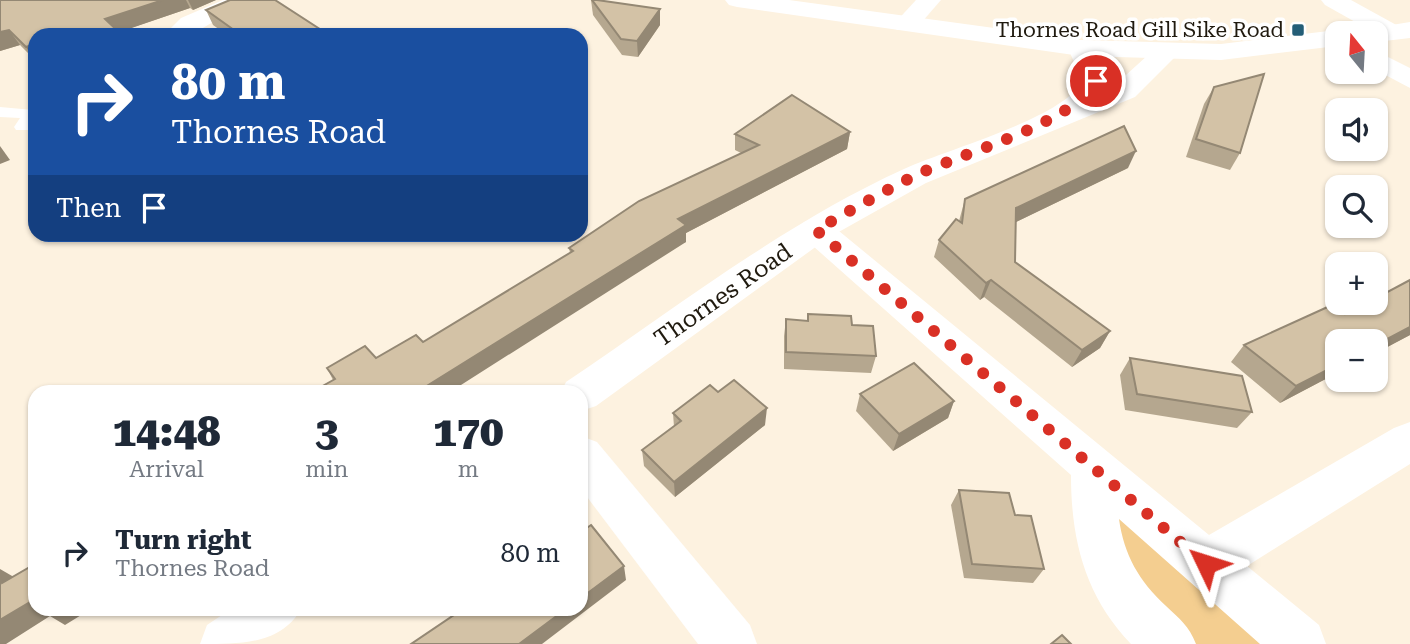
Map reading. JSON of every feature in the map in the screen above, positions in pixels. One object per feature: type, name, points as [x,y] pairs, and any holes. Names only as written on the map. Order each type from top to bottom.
[{"type":"street","points":[[184,28],[217,10],[246,0]]},
{"type":"street","points":[[737,0],[1081,48],[1222,51],[1325,39]]},
{"type":"street","points":[[906,25],[929,0]]},
{"type":"street","points":[[1333,0],[1392,32]]},
{"type":"street","name":"Thornes Road","points":[[1059,115],[1091,92],[1096,81],[1081,48]]},
{"type":"street","name":"Thornes Road","points":[[588,389],[816,230],[915,176],[1059,115],[1125,91],[1168,51]]},
{"type":"street","points":[[1388,66],[1410,80]]},
{"type":"street","points":[[816,230],[1300,644]]},
{"type":"street","points":[[1206,564],[1410,441]]},
{"type":"street","points":[[588,464],[731,644]]},
{"type":"street","points":[[1093,467],[1094,509],[1100,551],[1115,588],[1146,624],[1170,644]]},
{"type":"street","points":[[226,644],[265,616]]},
{"type":"lane","points":[[0,112],[27,113],[28,116]]},
{"type":"lane","points":[[22,127],[28,121]]},
{"type":"shaded area","points":[[1093,468],[1300,644],[1170,644],[1146,624]]},
{"type":"building","points":[[0,0],[163,0],[105,19],[115,28],[28,28],[26,47],[9,30],[0,32]]},
{"type":"building","points":[[230,0],[275,0],[318,28],[231,28],[206,10]]},
{"type":"building","points":[[592,0],[660,9],[637,41],[621,39]]},
{"type":"building","points":[[1264,74],[1240,153],[1196,139],[1214,87]]},
{"type":"building","points":[[792,95],[850,132],[678,219],[686,225],[428,385],[324,385],[335,379],[327,368],[365,346],[376,358],[416,335],[423,342],[573,251],[569,248],[578,242],[588,242],[588,235],[639,201],[759,145],[735,134]]},
{"type":"building","points":[[1124,126],[1136,151],[1016,208],[1015,262],[1110,331],[1082,350],[991,280],[986,283],[939,240],[956,219],[962,223],[965,199]]},
{"type":"building","points":[[1410,280],[1410,327],[1388,339],[1388,329],[1325,329],[1325,371],[1296,386],[1244,345],[1325,308],[1325,315],[1388,315],[1388,292]]},
{"type":"building","points":[[808,314],[851,316],[852,325],[873,326],[876,356],[786,352],[786,319],[808,321]]},
{"type":"building","points":[[1130,358],[1242,376],[1252,412],[1137,394]]},
{"type":"building","points":[[914,363],[954,401],[899,434],[860,394]]},
{"type":"building","points":[[734,380],[767,408],[674,482],[642,450],[681,421],[673,413],[710,385],[718,392]]},
{"type":"building","points":[[959,490],[1009,493],[1015,515],[1031,516],[1044,569],[972,564]]},
{"type":"building","points":[[591,525],[624,566],[588,593],[588,527]]},
{"type":"building","points":[[28,568],[28,603],[0,620],[0,576],[2,583]]},
{"type":"building","points":[[453,616],[557,616],[519,644],[411,644]]},
{"type":"building","points":[[1062,635],[1071,644],[1051,644]]},
{"type":"place","name":"Thornes Road Gill Sike Road","points":[[1298,30]]},
{"type":"route","points":[[1096,81],[1091,92],[1059,115],[915,176],[816,230],[1206,564]]}]
